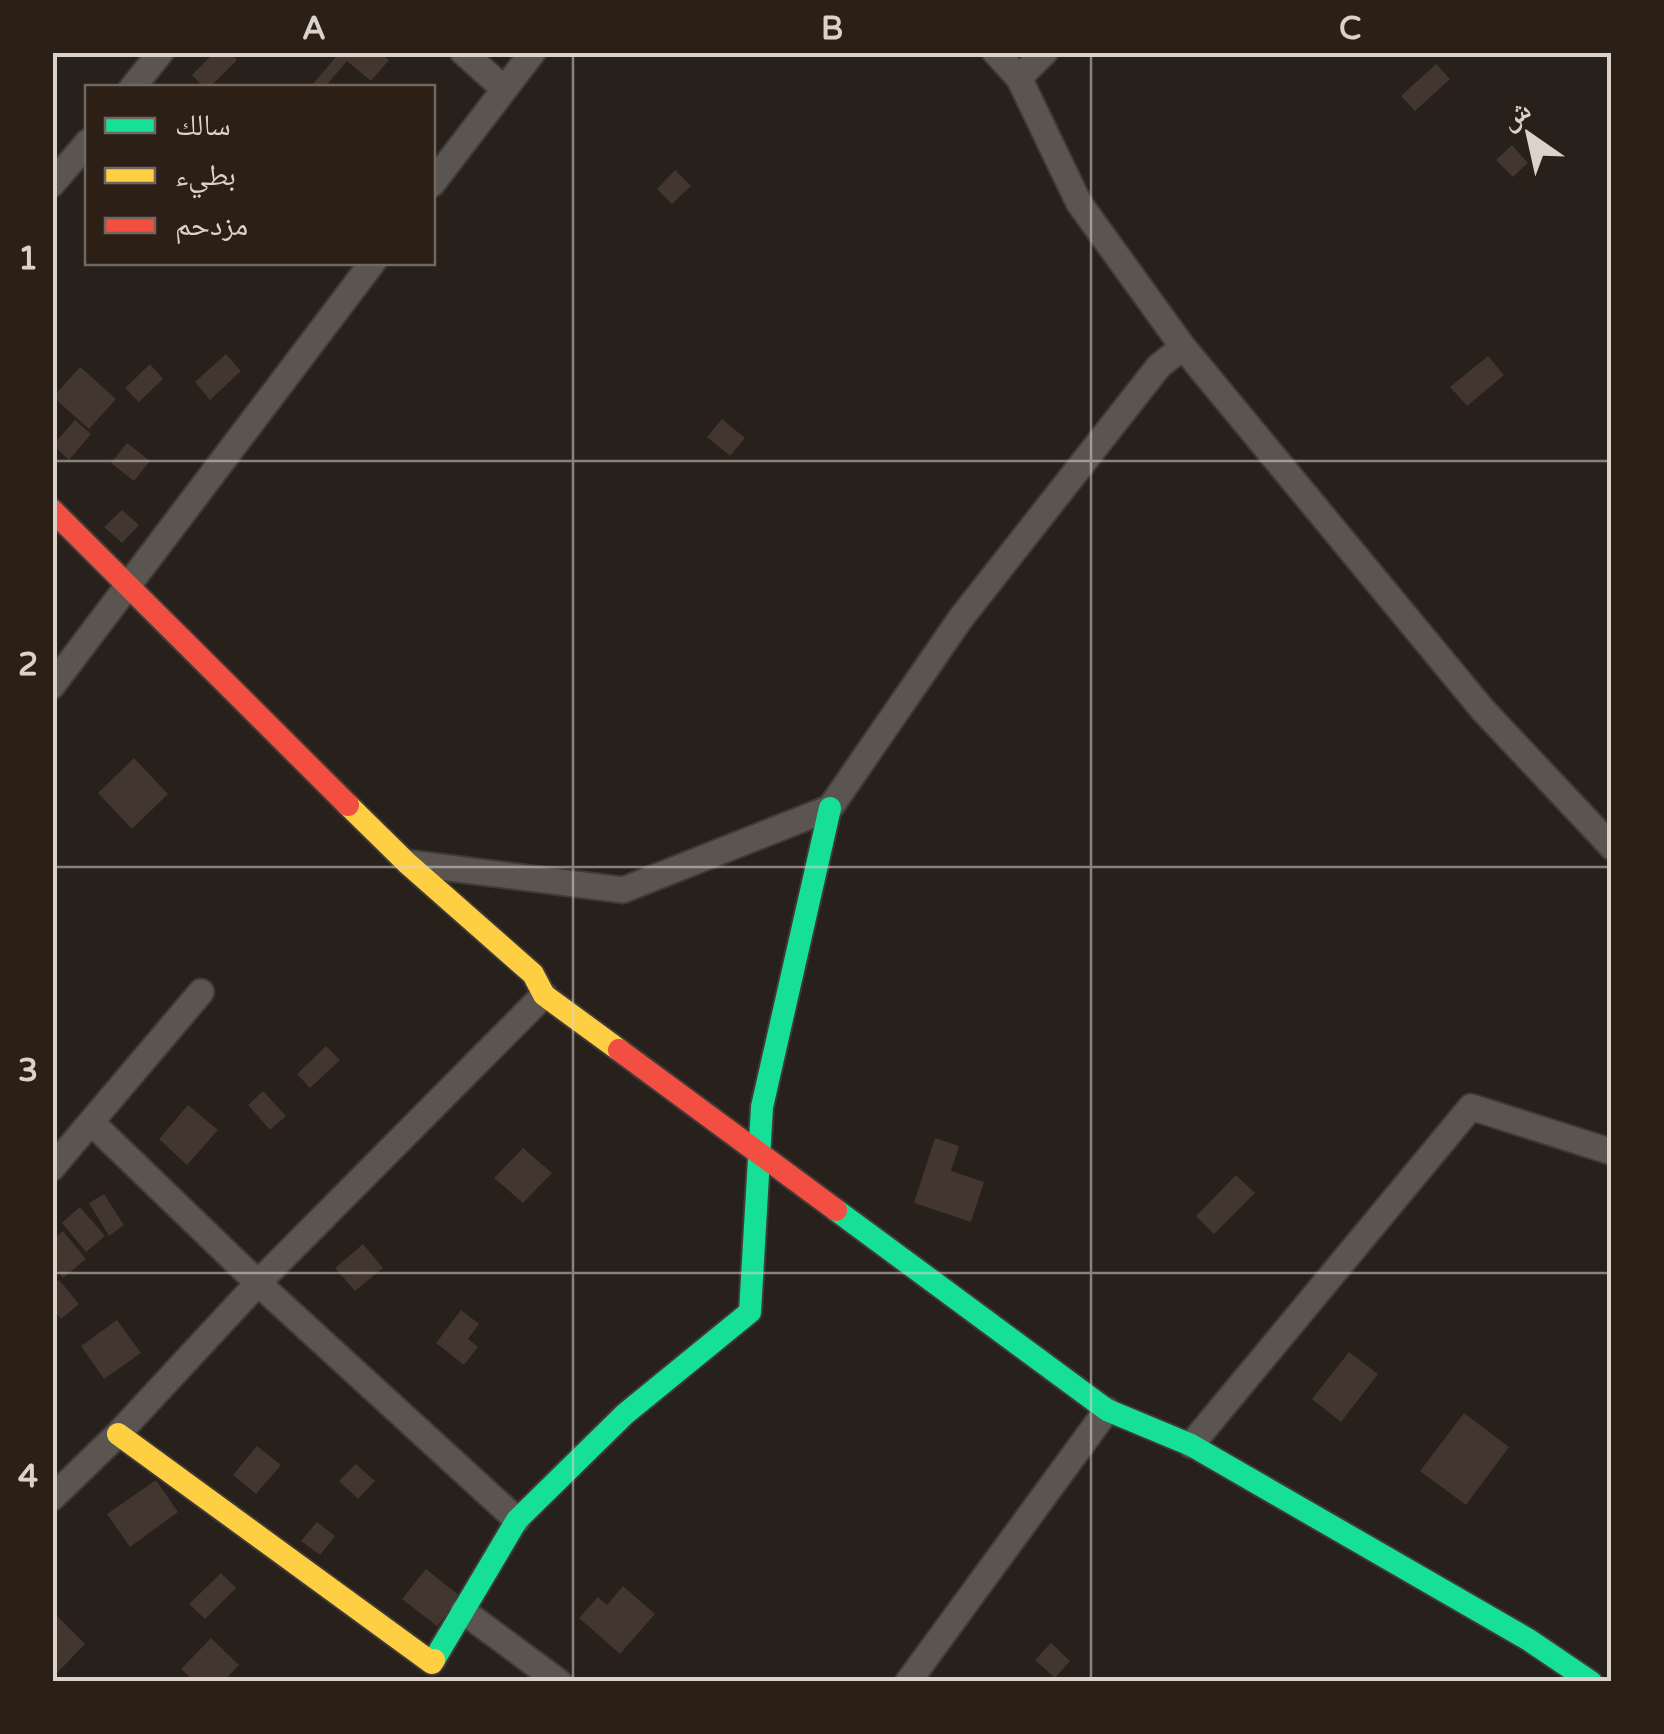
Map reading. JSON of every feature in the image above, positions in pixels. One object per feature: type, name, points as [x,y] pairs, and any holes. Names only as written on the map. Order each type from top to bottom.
[{"type":"street","points":[[134,85],[161,52]]},
{"type":"street","points":[[462,52],[504,89]]},
{"type":"street","points":[[435,180],[534,52]]},
{"type":"street","points":[[995,52],[1019,78],[1080,203],[1183,347],[1483,710],[1612,847]]},
{"type":"street","points":[[1019,78],[1045,52]]},
{"type":"street","points":[[52,184],[85,146]]},
{"type":"street","points":[[52,686],[371,265]]},
{"type":"street","points":[[118,1434],[425,1672],[516,1520],[626,1414],[750,1312],[762,1107],[830,808],[961,618],[1159,366],[1183,347]]},
{"type":"street","points":[[52,510],[407,863],[533,974],[544,995],[1107,1410],[1192,1445],[1529,1640],[1591,1682]]},
{"type":"street","points":[[407,863],[623,890],[830,808]]},
{"type":"street","points":[[52,1168],[201,992]]},
{"type":"street","points":[[52,1498],[118,1434],[258,1282],[544,995]]},
{"type":"street","points":[[1192,1445],[1471,1106],[1612,1152]]},
{"type":"street","points":[[92,1124],[516,1520]]},
{"type":"street","points":[[908,1682],[1107,1410]]},
{"type":"street","points":[[463,1611],[559,1682]]},
{"type":"building","points":[[215,52],[230,52],[237,60],[212,85],[201,85],[192,75]]},
{"type":"building","points":[[340,52],[379,52],[389,60],[371,81],[347,61],[327,85],[313,84]]},
{"type":"building","points":[[1436,64],[1450,79],[1415,111],[1401,96]]},
{"type":"building","points":[[1512,145],[1528,163],[1513,177],[1496,160]]},
{"type":"building","points":[[675,170],[691,186],[672,204],[657,189]]},
{"type":"building","points":[[226,354],[241,371],[210,400],[195,382]]},
{"type":"building","points":[[1488,356],[1504,375],[1467,406],[1450,387]]},
{"type":"building","points":[[150,364],[163,379],[139,402],[125,388]]},
{"type":"building","points":[[80,367],[116,399],[89,429],[53,397]]},
{"type":"building","points":[[722,419],[745,438],[730,456],[707,437]]},
{"type":"building","points":[[75,420],[91,434],[69,460],[53,445]]},
{"type":"building","points":[[127,443],[150,461],[134,481],[111,463]]},
{"type":"building","points":[[122,510],[139,525],[122,543],[104,527]]},
{"type":"building","points":[[134,758],[168,794],[132,829],[98,793]]},
{"type":"building","points":[[326,1046],[340,1060],[310,1088],[297,1074]]},
{"type":"building","points":[[263,1091],[286,1116],[270,1130],[248,1105]]},
{"type":"building","points":[[188,1105],[218,1130],[187,1165],[159,1139]]},
{"type":"building","points":[[935,1138],[959,1146],[951,1171],[984,1182],[971,1222],[914,1203]]},
{"type":"building","points":[[523,1148],[552,1173],[523,1203],[494,1178]]},
{"type":"building","points":[[1236,1175],[1255,1193],[1214,1234],[1196,1216]]},
{"type":"building","points":[[104,1194],[124,1225],[109,1236],[89,1203]]},
{"type":"building","points":[[80,1207],[105,1236],[86,1252],[62,1223]]},
{"type":"building","points":[[63,1231],[86,1259],[63,1278],[52,1264],[52,1240]]},
{"type":"building","points":[[363,1244],[383,1268],[355,1291],[335,1268]]},
{"type":"building","points":[[59,1280],[79,1304],[61,1319],[52,1309],[52,1285]]},
{"type":"building","points":[[461,1310],[479,1324],[468,1339],[478,1347],[464,1365],[436,1343]]},
{"type":"building","points":[[117,1320],[141,1353],[104,1379],[81,1346]]},
{"type":"building","points":[[1349,1352],[1378,1374],[1341,1422],[1312,1399]]},
{"type":"building","points":[[1464,1413],[1509,1447],[1466,1505],[1420,1471]]},
{"type":"building","points":[[257,1446],[281,1465],[256,1494],[233,1475]]},
{"type":"building","points":[[356,1464],[375,1481],[358,1499],[339,1481]]},
{"type":"building","points":[[156,1480],[178,1512],[130,1547],[107,1514]]},
{"type":"building","points":[[317,1522],[335,1536],[320,1555],[301,1541]]},
{"type":"building","points":[[426,1569],[461,1597],[437,1626],[402,1599]]},
{"type":"building","points":[[221,1573],[236,1588],[205,1619],[189,1604]]},
{"type":"building","points":[[623,1586],[655,1614],[620,1654],[579,1618],[598,1597],[607,1605]]},
{"type":"building","points":[[58,1617],[85,1644],[55,1675],[52,1622]]},
{"type":"building","points":[[211,1638],[239,1665],[223,1682],[195,1682],[181,1669]]},
{"type":"building","points":[[1051,1643],[1070,1661],[1055,1678],[1035,1660]]},
{"type":"traffic: fast","points":[[434,1660],[517,1520],[625,1414],[750,1312],[762,1107],[830,808]]},
{"type":"traffic: fast","points":[[836,1210],[1107,1410],[1191,1445],[1529,1640],[1591,1682]]},
{"type":"traffic: slow","points":[[348,805],[407,863],[533,974],[544,995],[619,1050]]},
{"type":"traffic: slow","points":[[118,1434],[432,1663],[434,1660]]},
{"type":"traffic: jam","points":[[52,510],[348,805]]},
{"type":"traffic: jam","points":[[619,1050],[836,1210]]}]
